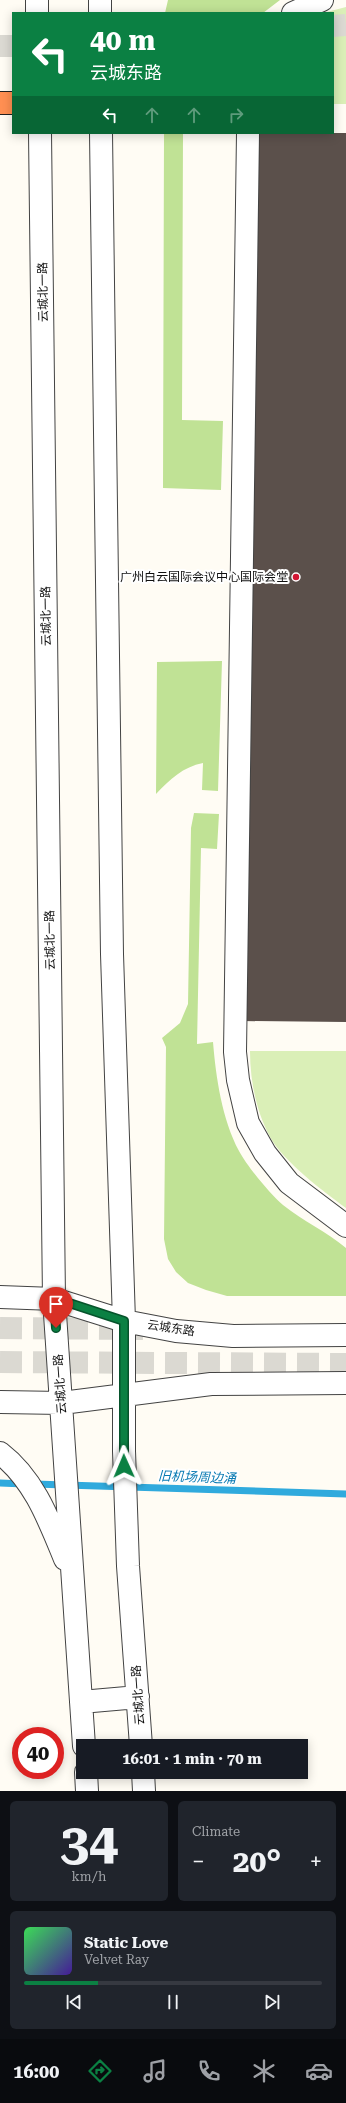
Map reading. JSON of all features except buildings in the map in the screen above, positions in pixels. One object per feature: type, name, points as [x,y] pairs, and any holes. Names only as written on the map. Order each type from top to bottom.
[{"type":"highway","points":[[0,103],[12,103]]},
{"type":"street","points":[[37,0],[38,12]]},
{"type":"street","points":[[100,0],[100,12]]},
{"type":"street","points":[[295,12],[322,0]]},
{"type":"street","name":"云城北一路","points":[[40,134],[54,1298],[62,1403],[71,1573],[84,1739]]},
{"type":"street","name":"云城北一路","points":[[101,134],[112,954],[124,1321],[124,1452],[128,1566],[141,1739]]},
{"type":"street","points":[[248,134],[235,1052],[238,1080],[248,1123],[265,1153],[289,1183],[346,1226]]},
{"type":"street","name":"云城东路","points":[[0,1297],[54,1298],[124,1321],[176,1331],[233,1336],[346,1335]]},
{"type":"street","points":[[0,1402],[62,1403],[211,1384],[346,1383]]},
{"type":"street","points":[[0,1453],[10,1460],[28,1480],[39,1499],[71,1573]]},
{"type":"street","points":[[81,1702],[138,1697]]},
{"type":"street","points":[[86,1779],[87,1791]]},
{"type":"street","points":[[143,1779],[144,1791]]},
{"type":"green space","points":[[168,0],[280,0],[264,12],[165,12]]},
{"type":"green space","points":[[346,7],[346,104],[334,104],[334,12],[327,12]]},
{"type":"green space","points":[[164,134],[183,134],[182,420],[223,421],[221,490],[163,488]]},
{"type":"green space","points":[[222,661],[218,791],[202,790],[203,763],[189,767],[177,774],[156,794],[157,662]]},
{"type":"green space","points":[[194,813],[219,814],[217,849],[201,848],[197,1044],[213,1042],[218,1084],[224,1112],[233,1139],[247,1164],[265,1187],[283,1205],[346,1248],[346,1296],[227,1296],[188,1283],[176,1272],[168,1259],[164,1239],[166,1047],[162,1038],[180,1023],[188,1004],[191,828]]},
{"type":"green space","points":[[250,1051],[346,1051],[346,1208],[294,1166],[276,1147],[265,1127],[255,1095],[251,1073]]},
{"type":"waterway","name":"旧机场周边涌","points":[[0,1483],[24,1484]]},
{"type":"waterway","name":"旧机场周边涌","points":[[34,1484],[346,1494]]},
{"type":"tunnel","points":[[334,26],[346,25]]},
{"type":"tunnel","points":[[0,46],[12,46]]},
{"type":"tunnel","points":[[0,1328],[143,1329]]},
{"type":"tunnel","points":[[0,1362],[346,1364]]},
{"type":"place","name":"广州白云国际会议中心国际会堂","points":[[296,577]]},
{"type":"route","points":[[56,1328],[54,1298],[124,1321],[124,1466]]}]
